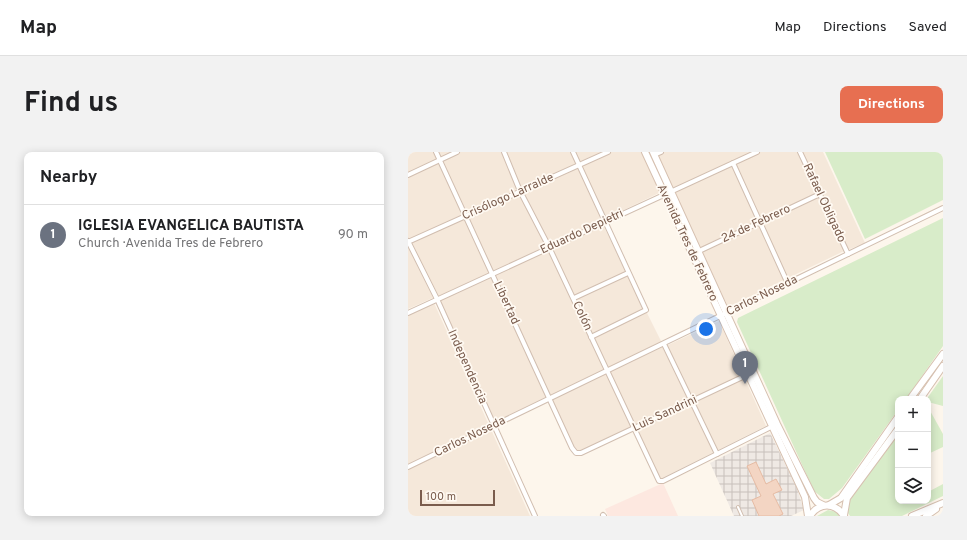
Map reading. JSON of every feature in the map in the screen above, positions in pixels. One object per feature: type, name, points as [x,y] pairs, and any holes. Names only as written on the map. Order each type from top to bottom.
[{"type":"main road","name":"Avenida Tres de Febrero","points":[[645,152],[668,193],[692,254],[751,373],[800,486],[807,504],[809,516]]},
{"type":"main road","points":[[653,154],[668,193],[698,251],[723,315]]},
{"type":"main road","points":[[912,396],[943,354]]},
{"type":"main road","points":[[922,396],[943,366]]},
{"type":"main road","points":[[809,516],[814,511],[841,498],[895,421]]},
{"type":"main road","points":[[774,425],[817,502],[835,507],[844,516]]},
{"type":"main road","points":[[844,516],[847,498],[896,432]]},
{"type":"main road","points":[[912,516],[943,504]]},
{"type":"main road","points":[[926,516],[943,504]]},
{"type":"street","name":"Libertad","points":[[436,152],[576,454]]},
{"type":"street","points":[[408,175],[457,152]]},
{"type":"street","name":"Colón","points":[[504,152],[520,191],[574,298],[659,481],[663,481],[717,454]]},
{"type":"street","points":[[572,152],[646,310],[591,337]]},
{"type":"street","name":"Crisólogo Larralde","points":[[408,242],[608,152]]},
{"type":"street","points":[[653,154],[661,152]]},
{"type":"street","name":"Eduardo Depietri","points":[[408,313],[757,152]]},
{"type":"street","name":"Rafael Obligado","points":[[800,152],[848,254]]},
{"type":"street","points":[[733,163],[788,284]]},
{"type":"street","name":"24 de Febrero","points":[[692,254],[820,194]]},
{"type":"street","name":"Carlos Noseda","points":[[408,467],[608,372],[943,208]]},
{"type":"street","name":"Independencia","points":[[408,242],[437,299],[535,516]]},
{"type":"street","points":[[574,298],[628,273]]},
{"type":"street","points":[[664,344],[717,454],[774,425]]},
{"type":"street","name":"Luis Sandrini","points":[[576,454],[751,373]]},
{"type":"lane","points":[[738,507],[742,516]]},
{"type":"shaded area","points":[[408,152],[642,152],[661,192],[601,221],[664,347],[719,321],[766,426],[660,479],[634,426],[576,453],[551,397],[495,423],[437,296],[408,309]]},
{"type":"shaded area","points":[[656,152],[823,152],[865,243],[842,252],[728,307]]},
{"type":"shaded area","points":[[434,303],[530,516],[408,516],[408,315]]},
{"type":"shaded area","points":[[770,433],[796,486],[804,510],[791,516],[734,516],[710,463]]},
{"type":"shaded area","points":[[663,483],[678,516],[608,516],[605,509]]},
{"type":"green space","points":[[825,152],[943,152],[943,200],[865,239]]},
{"type":"green space","points":[[943,218],[943,346],[908,396],[895,396],[895,414],[842,488],[829,499],[824,499],[814,491],[737,322],[738,318]]},
{"type":"green space","points":[[943,376],[943,406],[931,403],[931,396],[929,396]]},
{"type":"green space","points":[[931,412],[943,434],[943,447],[931,453]]},
{"type":"green space","points":[[895,439],[895,504],[927,504],[902,516],[850,516],[848,513],[848,504]]},
{"type":"green space","points":[[943,484],[943,496],[931,502],[931,490]]},
{"type":"green space","points":[[828,510],[837,512],[841,516],[817,516]]},
{"type":"building","points":[[756,462],[766,484],[776,479],[782,490],[773,494],[783,514],[779,516],[759,516],[752,500],[761,496],[747,466]]},
{"type":"place","name":"IGLESIA EVANGELICA BAUTISTA","points":[[745,384]]}]
